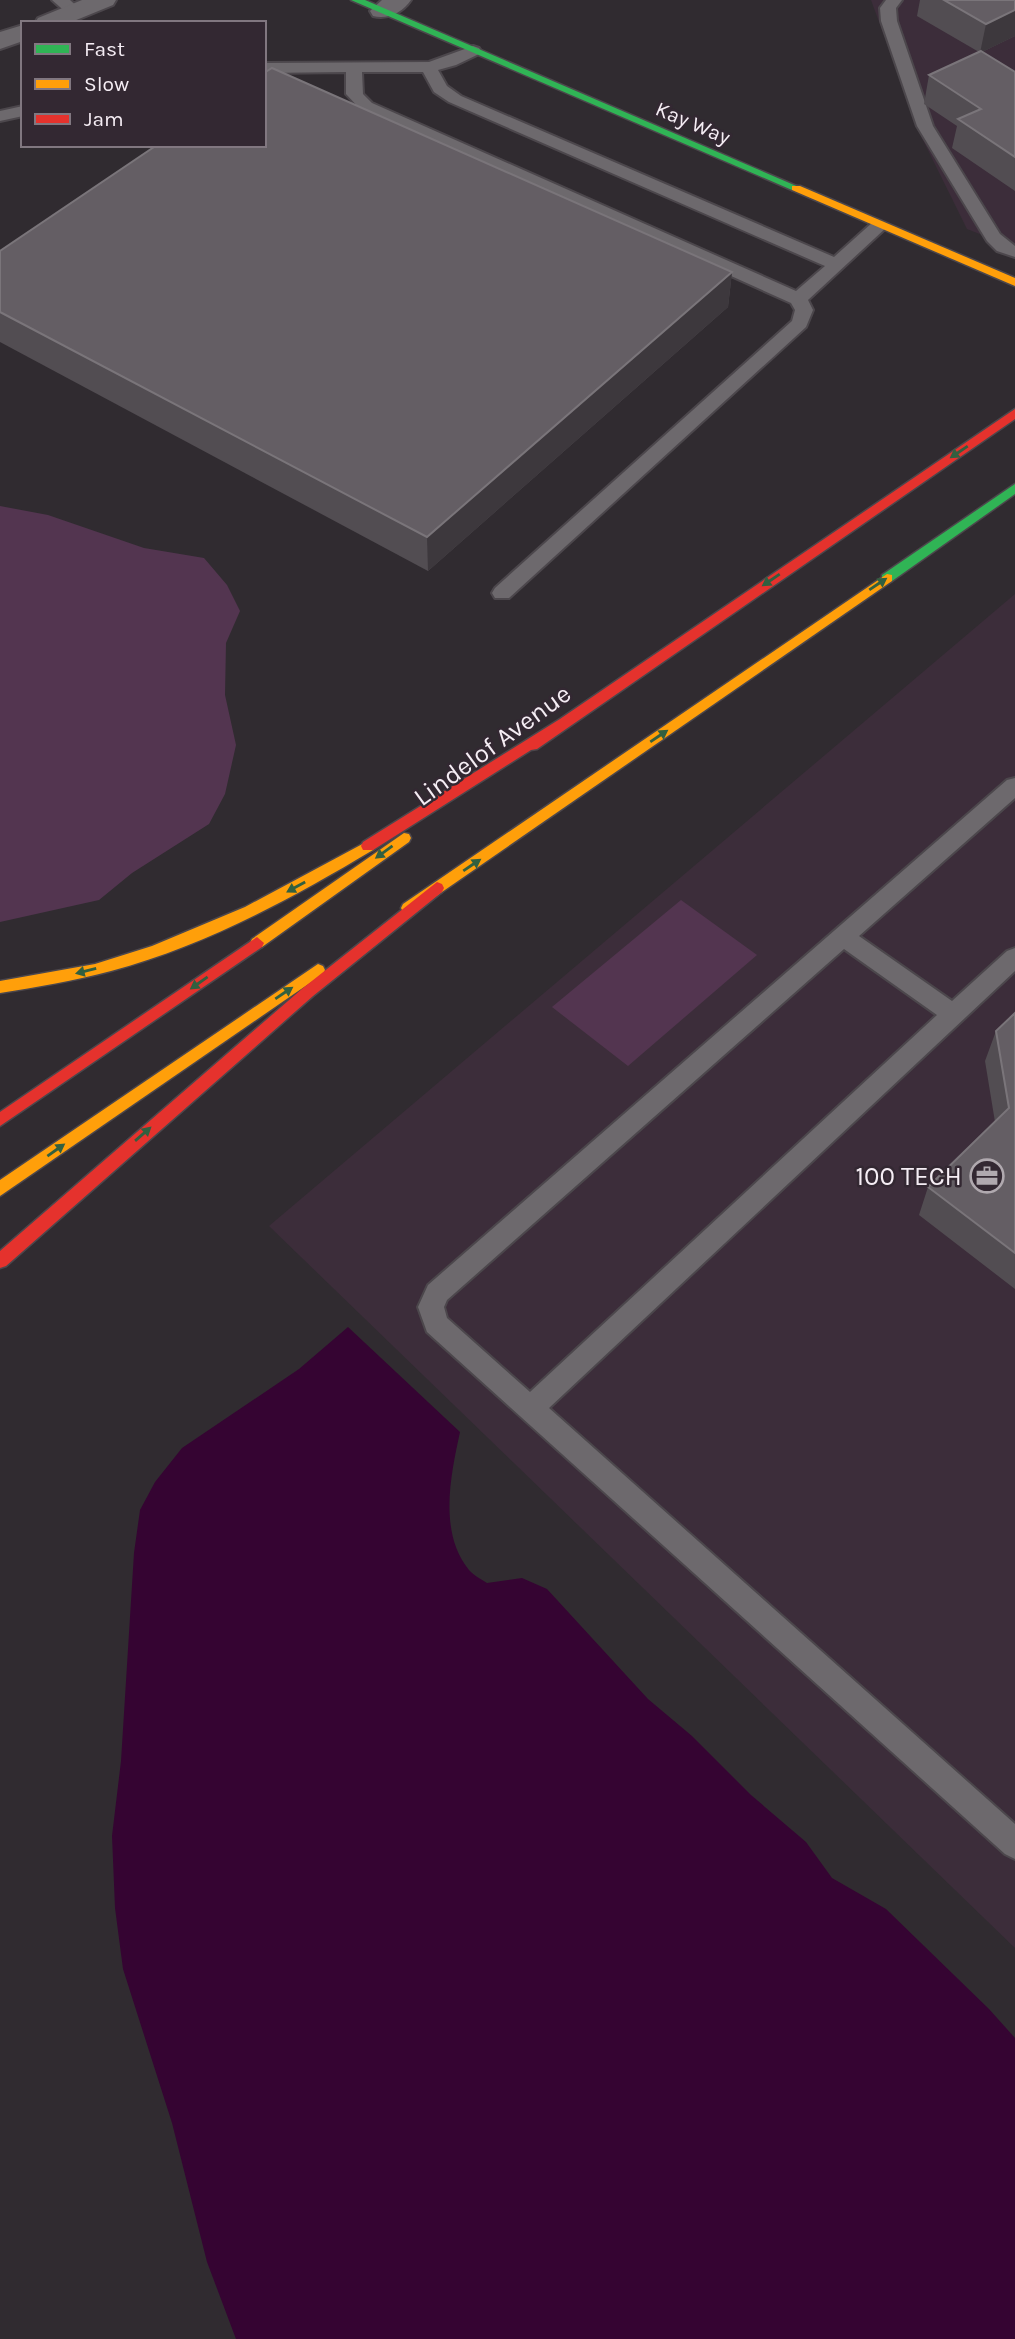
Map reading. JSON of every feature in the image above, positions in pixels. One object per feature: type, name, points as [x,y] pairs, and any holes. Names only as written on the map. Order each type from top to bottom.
[{"type":"main road","name":"Kay Way","points":[[356,0],[390,6],[473,51],[1015,282]]},
{"type":"main road","name":"Lindelof Avenue","points":[[0,1120],[269,935],[563,723],[1015,413]]},
{"type":"main road","points":[[0,1189],[726,691],[1015,488]]},
{"type":"main road","points":[[0,988],[125,961],[188,939],[269,902],[320,874],[563,723]]},
{"type":"main road","points":[[0,1261],[278,1018],[438,888]]},
{"type":"street","points":[[49,21],[68,6],[104,0]]},
{"type":"street","points":[[0,41],[21,33]]},
{"type":"lane","points":[[894,0],[888,8],[889,21],[925,126],[993,237],[1015,255],[994,273]]},
{"type":"lane","points":[[266,68],[429,67],[450,62],[473,51]]},
{"type":"lane","points":[[355,67],[354,94],[359,103],[798,299],[804,310],[800,323],[502,593]]},
{"type":"lane","points":[[429,67],[440,89],[456,99],[836,264]]},
{"type":"lane","points":[[1,116],[21,111]]},
{"type":"lane","points":[[798,299],[879,226]]},
{"type":"lane","points":[[1013,791],[437,1293],[431,1307],[436,1324],[532,1407],[1015,1844]]},
{"type":"lane","points":[[844,937],[953,1014]]},
{"type":"lane","points":[[532,1407],[1015,957]]},
{"type":"shaded area","points":[[871,0],[1015,0],[1015,248],[967,229],[922,138]]},
{"type":"shaded area","points":[[0,506],[48,515],[144,548],[204,558],[227,585],[240,611],[226,643],[225,695],[236,745],[225,794],[209,824],[132,873],[99,900],[0,922]]},
{"type":"shaded area","points":[[1015,594],[1015,1948],[269,1226]]},
{"type":"shaded area","points":[[681,900],[757,955],[628,1066],[552,1007]]},
{"type":"shaded area","points":[[348,1327],[460,1432],[453,1466],[450,1521],[459,1555],[471,1572],[487,1583],[522,1578],[547,1589],[648,1699],[806,1842],[832,1878],[886,1909],[989,2009],[1015,2038],[1015,2339],[236,2339],[207,2262],[172,2123],[123,1969],[115,1908],[112,1836],[121,1761],[134,1553],[140,1510],[155,1482],[182,1448],[299,1369]]},
{"type":"building","points":[[944,0],[1015,0],[1015,10],[986,24]]},
{"type":"building","points":[[981,51],[1015,72],[1015,157],[958,119],[981,109],[929,75]]},
{"type":"building","points":[[272,68],[732,272],[427,537],[0,312],[0,251],[154,147],[266,147],[266,72]]},
{"type":"building","name":"100 TECH","points":[[1015,1013],[1015,1253],[928,1187],[1009,1108],[996,1031]]},
{"type":"traffic: fast","points":[[356,0],[796,188]]},
{"type":"traffic: fast","points":[[887,578],[1015,488]]},
{"type":"traffic: slow","points":[[796,188],[1015,282]]},
{"type":"traffic: slow","points":[[408,908],[887,578]]},
{"type":"traffic: slow","points":[[257,943],[404,838]]},
{"type":"traffic: slow","points":[[0,987],[95,970],[158,950],[250,911],[368,846]]},
{"type":"traffic: slow","points":[[0,1189],[318,970]]},
{"type":"traffic: jam","points":[[532,745],[1015,413]]},
{"type":"traffic: jam","points":[[368,846],[563,723]]},
{"type":"traffic: jam","points":[[0,1261],[308,992],[437,888]]},
{"type":"traffic: jam","points":[[0,1120],[257,943]]},
{"type":"place","name":"100 TECH","points":[[987,1176]]}]
